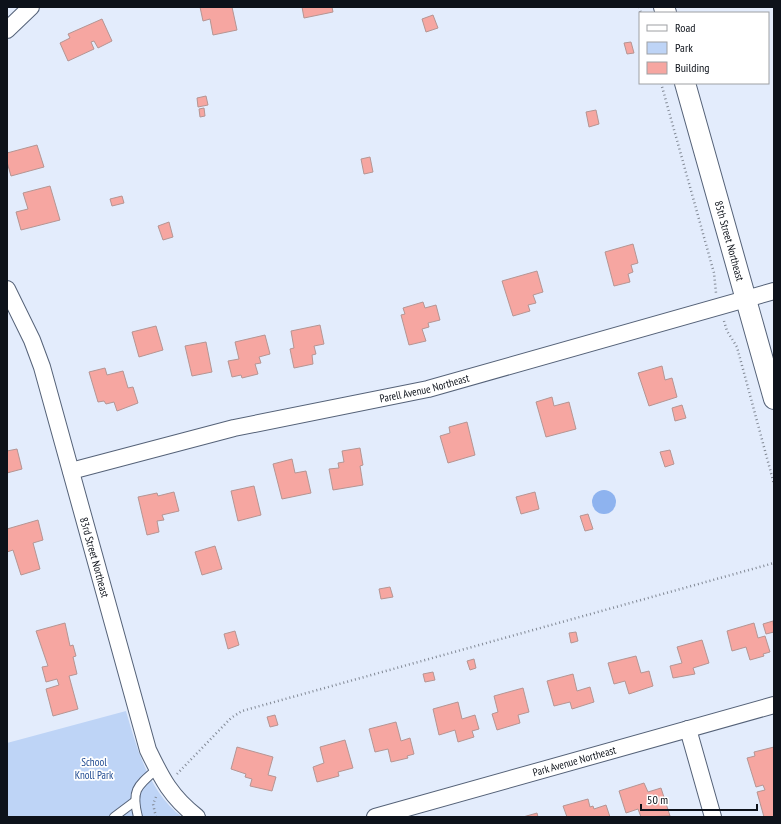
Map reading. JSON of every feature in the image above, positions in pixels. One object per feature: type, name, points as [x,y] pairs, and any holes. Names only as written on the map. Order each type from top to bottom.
[{"type":"street","points":[[7,30],[31,7]]},
{"type":"street","name":"85th Street Northeast","points":[[685,84],[774,399]]},
{"type":"street","name":"83rd Street Northeast","points":[[7,289],[21,314],[37,353],[146,743],[157,769],[166,785],[179,804],[196,817]]},
{"type":"street","name":"Parell Avenue Northeast","points":[[71,472],[234,428],[428,389],[774,291]]},
{"type":"street","name":"Park Avenue Northeast","points":[[375,817],[774,705]]},
{"type":"street","points":[[688,729],[713,817]]},
{"type":"lane","points":[[138,817],[134,802],[134,793],[139,785],[157,769]]},
{"type":"lane","points":[[114,817],[134,802]]},
{"type":"path","points":[[661,84],[714,273],[716,294]]},
{"type":"path","points":[[723,318],[727,331],[738,347],[774,484]]},
{"type":"path","points":[[156,817],[153,804],[157,794],[231,718],[242,711],[774,563]]},
{"type":"green space","name":"School Knoll Park","points":[[126,711],[146,769],[161,795],[182,817],[7,817],[7,743]]},
{"type":"water","points":[[604,490],[613,493],[616,502],[613,511],[604,514],[595,511],[592,502],[595,493]]},
{"type":"building","points":[[200,7],[232,7],[237,30],[213,35],[210,19],[203,21]]},
{"type":"building","points":[[302,7],[332,7],[333,12],[304,18]]},
{"type":"building","points":[[433,15],[438,28],[426,32],[422,19]]},
{"type":"building","points":[[102,19],[112,41],[98,48],[94,41],[91,42],[94,49],[68,61],[60,43],[70,38],[68,34]]},
{"type":"building","points":[[631,42],[634,53],[627,54],[624,43]]},
{"type":"building","points":[[206,96],[208,105],[198,107],[197,98]]},
{"type":"building","points":[[204,108],[205,116],[200,117],[199,109]]},
{"type":"building","points":[[596,110],[599,124],[589,127],[586,112]]},
{"type":"building","points":[[37,145],[44,167],[11,176],[7,162],[7,153]]},
{"type":"building","points":[[370,157],[373,172],[364,174],[361,159]]},
{"type":"building","points":[[50,186],[60,220],[21,230],[16,212],[28,209],[23,193]]},
{"type":"building","points":[[122,196],[124,203],[112,206],[110,199]]},
{"type":"building","points":[[169,222],[173,237],[163,240],[158,226]]},
{"type":"building","points":[[633,244],[638,263],[631,265],[633,272],[628,274],[630,282],[614,286],[605,252]]},
{"type":"building","points":[[537,271],[543,292],[533,295],[536,303],[528,305],[530,311],[513,316],[502,281]]},
{"type":"building","points":[[423,302],[425,308],[436,305],[440,320],[428,323],[429,327],[422,329],[426,341],[409,345],[401,315],[405,314],[403,308]]},
{"type":"building","points":[[320,325],[324,344],[314,346],[316,354],[312,355],[313,364],[294,368],[290,349],[294,348],[291,331]]},
{"type":"building","points":[[156,326],[163,350],[139,357],[132,332]]},
{"type":"building","points":[[265,335],[270,354],[259,357],[261,363],[255,364],[258,374],[242,378],[241,375],[232,377],[228,361],[239,359],[235,342]]},
{"type":"building","points":[[206,342],[212,372],[192,376],[185,346]]},
{"type":"building","points":[[662,366],[665,380],[672,378],[677,397],[649,406],[638,373]]},
{"type":"building","points":[[105,368],[107,375],[123,371],[128,388],[133,387],[138,403],[117,411],[114,402],[106,404],[104,401],[98,402],[89,372]]},
{"type":"building","points":[[552,397],[554,406],[569,402],[576,429],[546,437],[536,402]]},
{"type":"building","points":[[682,405],[686,418],[675,421],[672,408]]},
{"type":"building","points":[[467,422],[475,455],[448,463],[440,436],[450,433],[449,427]]},
{"type":"building","points":[[360,448],[363,465],[360,466],[363,485],[333,490],[329,469],[339,468],[338,463],[344,462],[342,451]]},
{"type":"building","points":[[17,449],[22,469],[7,473],[7,451]]},
{"type":"building","points":[[670,450],[674,464],[665,467],[660,452]]},
{"type":"building","points":[[292,459],[295,473],[306,471],[311,493],[282,499],[273,464]]},
{"type":"building","points":[[254,486],[261,515],[238,521],[231,491]]},
{"type":"building","points":[[174,492],[179,511],[162,515],[164,520],[157,521],[159,532],[147,535],[138,497],[157,493],[158,496]]},
{"type":"building","points":[[535,492],[539,509],[521,514],[516,497]]},
{"type":"building","points":[[588,514],[593,529],[585,531],[580,516]]},
{"type":"building","points":[[38,520],[43,540],[33,543],[40,569],[21,575],[13,550],[7,552],[7,529]]},
{"type":"building","points":[[215,546],[222,569],[202,575],[195,552]]},
{"type":"building","points":[[390,587],[393,597],[381,599],[379,589]]},
{"type":"building","points":[[773,621],[774,632],[766,634],[763,624]]},
{"type":"building","points":[[65,623],[70,646],[73,645],[76,656],[73,657],[77,674],[69,676],[78,709],[53,716],[46,689],[59,685],[57,679],[46,682],[42,667],[48,666],[36,631]]},
{"type":"building","points":[[754,623],[758,638],[765,636],[770,652],[763,654],[764,656],[750,660],[746,647],[732,651],[727,631]]},
{"type":"building","points":[[235,631],[239,645],[228,649],[224,634]]},
{"type":"building","points":[[576,632],[578,641],[571,643],[569,633]]},
{"type":"building","points":[[702,640],[709,663],[693,668],[695,674],[673,678],[670,666],[682,663],[677,647]]},
{"type":"building","points":[[636,656],[641,673],[649,671],[653,686],[629,694],[625,681],[614,684],[608,663]]},
{"type":"building","points":[[474,659],[476,668],[470,670],[467,661]]},
{"type":"building","points":[[433,672],[435,680],[425,682],[423,674]]},
{"type":"building","points":[[573,674],[577,691],[590,687],[594,702],[572,709],[570,702],[554,706],[547,681]]},
{"type":"building","points":[[523,688],[529,712],[518,715],[520,723],[497,730],[492,714],[498,712],[494,696]]},
{"type":"building","points":[[458,702],[462,719],[475,715],[479,729],[472,731],[474,737],[458,742],[455,730],[439,735],[433,709]]},
{"type":"building","points":[[275,715],[278,725],[270,727],[267,717]]},
{"type":"building","points":[[396,722],[401,741],[410,738],[414,754],[407,756],[408,758],[391,762],[388,749],[375,752],[369,729]]},
{"type":"building","points":[[345,740],[353,768],[338,772],[339,776],[317,782],[313,767],[324,763],[320,747]]},
{"type":"building","points":[[237,747],[273,757],[268,775],[276,777],[272,791],[250,786],[252,779],[245,777],[246,774],[231,769]]},
{"type":"building","points":[[774,747],[774,817],[764,817],[757,792],[765,790],[763,785],[756,787],[747,758],[755,756],[754,752]]},
{"type":"building","points":[[644,783],[648,792],[661,788],[670,816],[641,817],[638,809],[626,813],[619,791]]},
{"type":"building","points":[[588,799],[590,807],[593,806],[594,809],[606,805],[610,817],[567,817],[563,806]]},
{"type":"building","points":[[537,813],[538,817],[523,817]]}]
